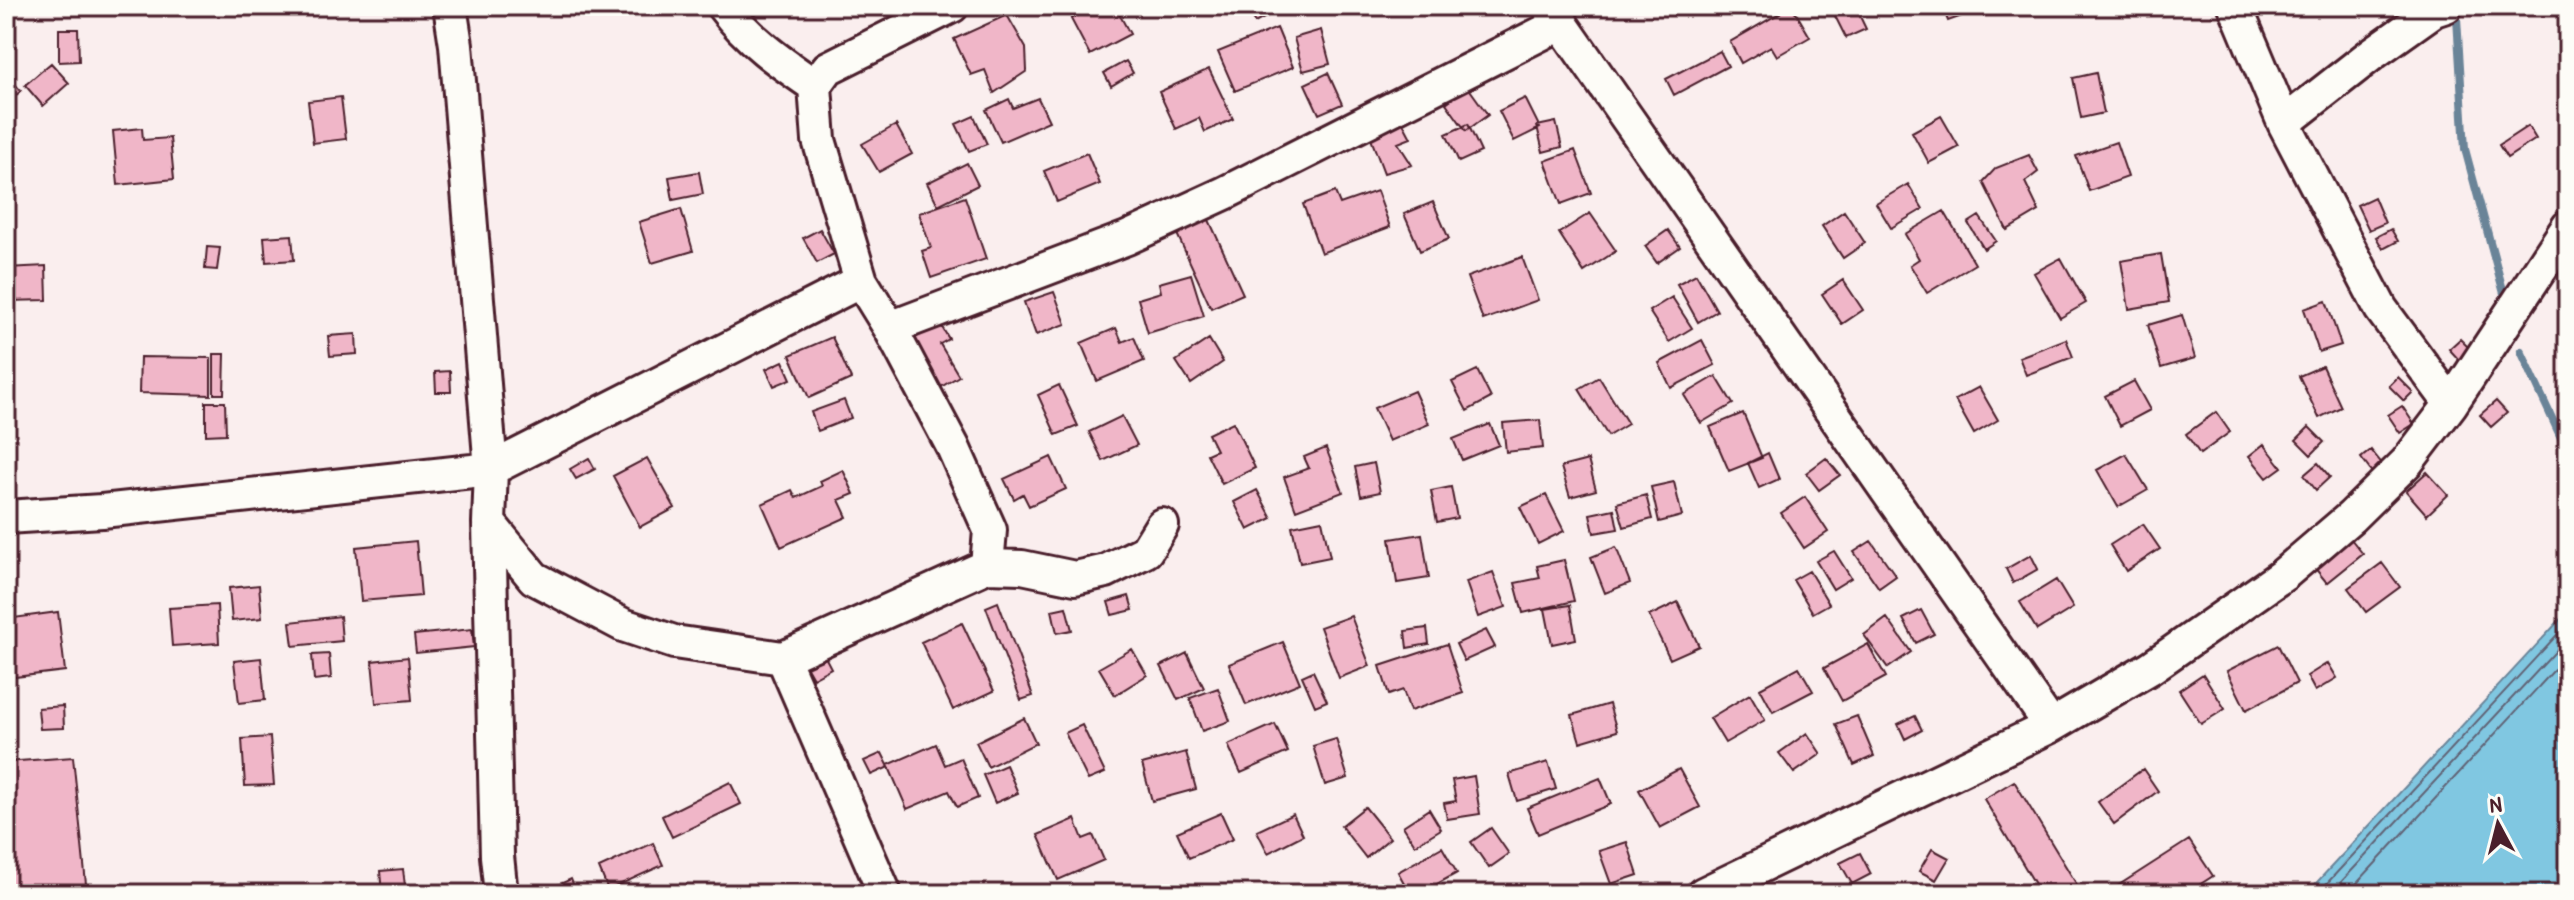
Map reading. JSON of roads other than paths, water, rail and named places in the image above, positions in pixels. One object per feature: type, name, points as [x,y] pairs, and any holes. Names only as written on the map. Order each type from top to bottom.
[{"type":"street","points":[[450,6],[456,45],[491,469],[489,523],[497,856],[501,894]]},
{"type":"street","points":[[723,6],[735,23],[769,54],[815,86]]},
{"type":"street","points":[[952,6],[828,68],[815,86],[819,140],[861,281],[890,328],[953,447],[990,530],[987,566]]},
{"type":"street","points":[[2235,6],[2284,123],[2381,309],[2451,404]]},
{"type":"street","points":[[2284,123],[2372,54],[2434,10],[2446,6]]},
{"type":"street","points":[[890,328],[1127,238],[1225,193],[1556,14],[2051,726]]},
{"type":"street","points":[[1703,894],[2051,726],[2150,668],[2283,575],[2351,517],[2407,462],[2451,404],[2568,227]]},
{"type":"street","points":[[6,517],[102,511],[491,469],[861,281]]},
{"type":"street","points":[[489,523],[534,578],[623,625],[674,642],[783,658],[987,566],[1022,567],[1075,578],[1106,571],[1146,551],[1162,525]]},
{"type":"street","points":[[783,658],[885,894]]},
{"type":"water","points":[[2568,611],[2568,894],[2306,894]]},
{"type":"waterway","points":[[2457,18],[2465,149],[2506,301]]},
{"type":"waterway","points":[[2521,351],[2568,453]]}]
